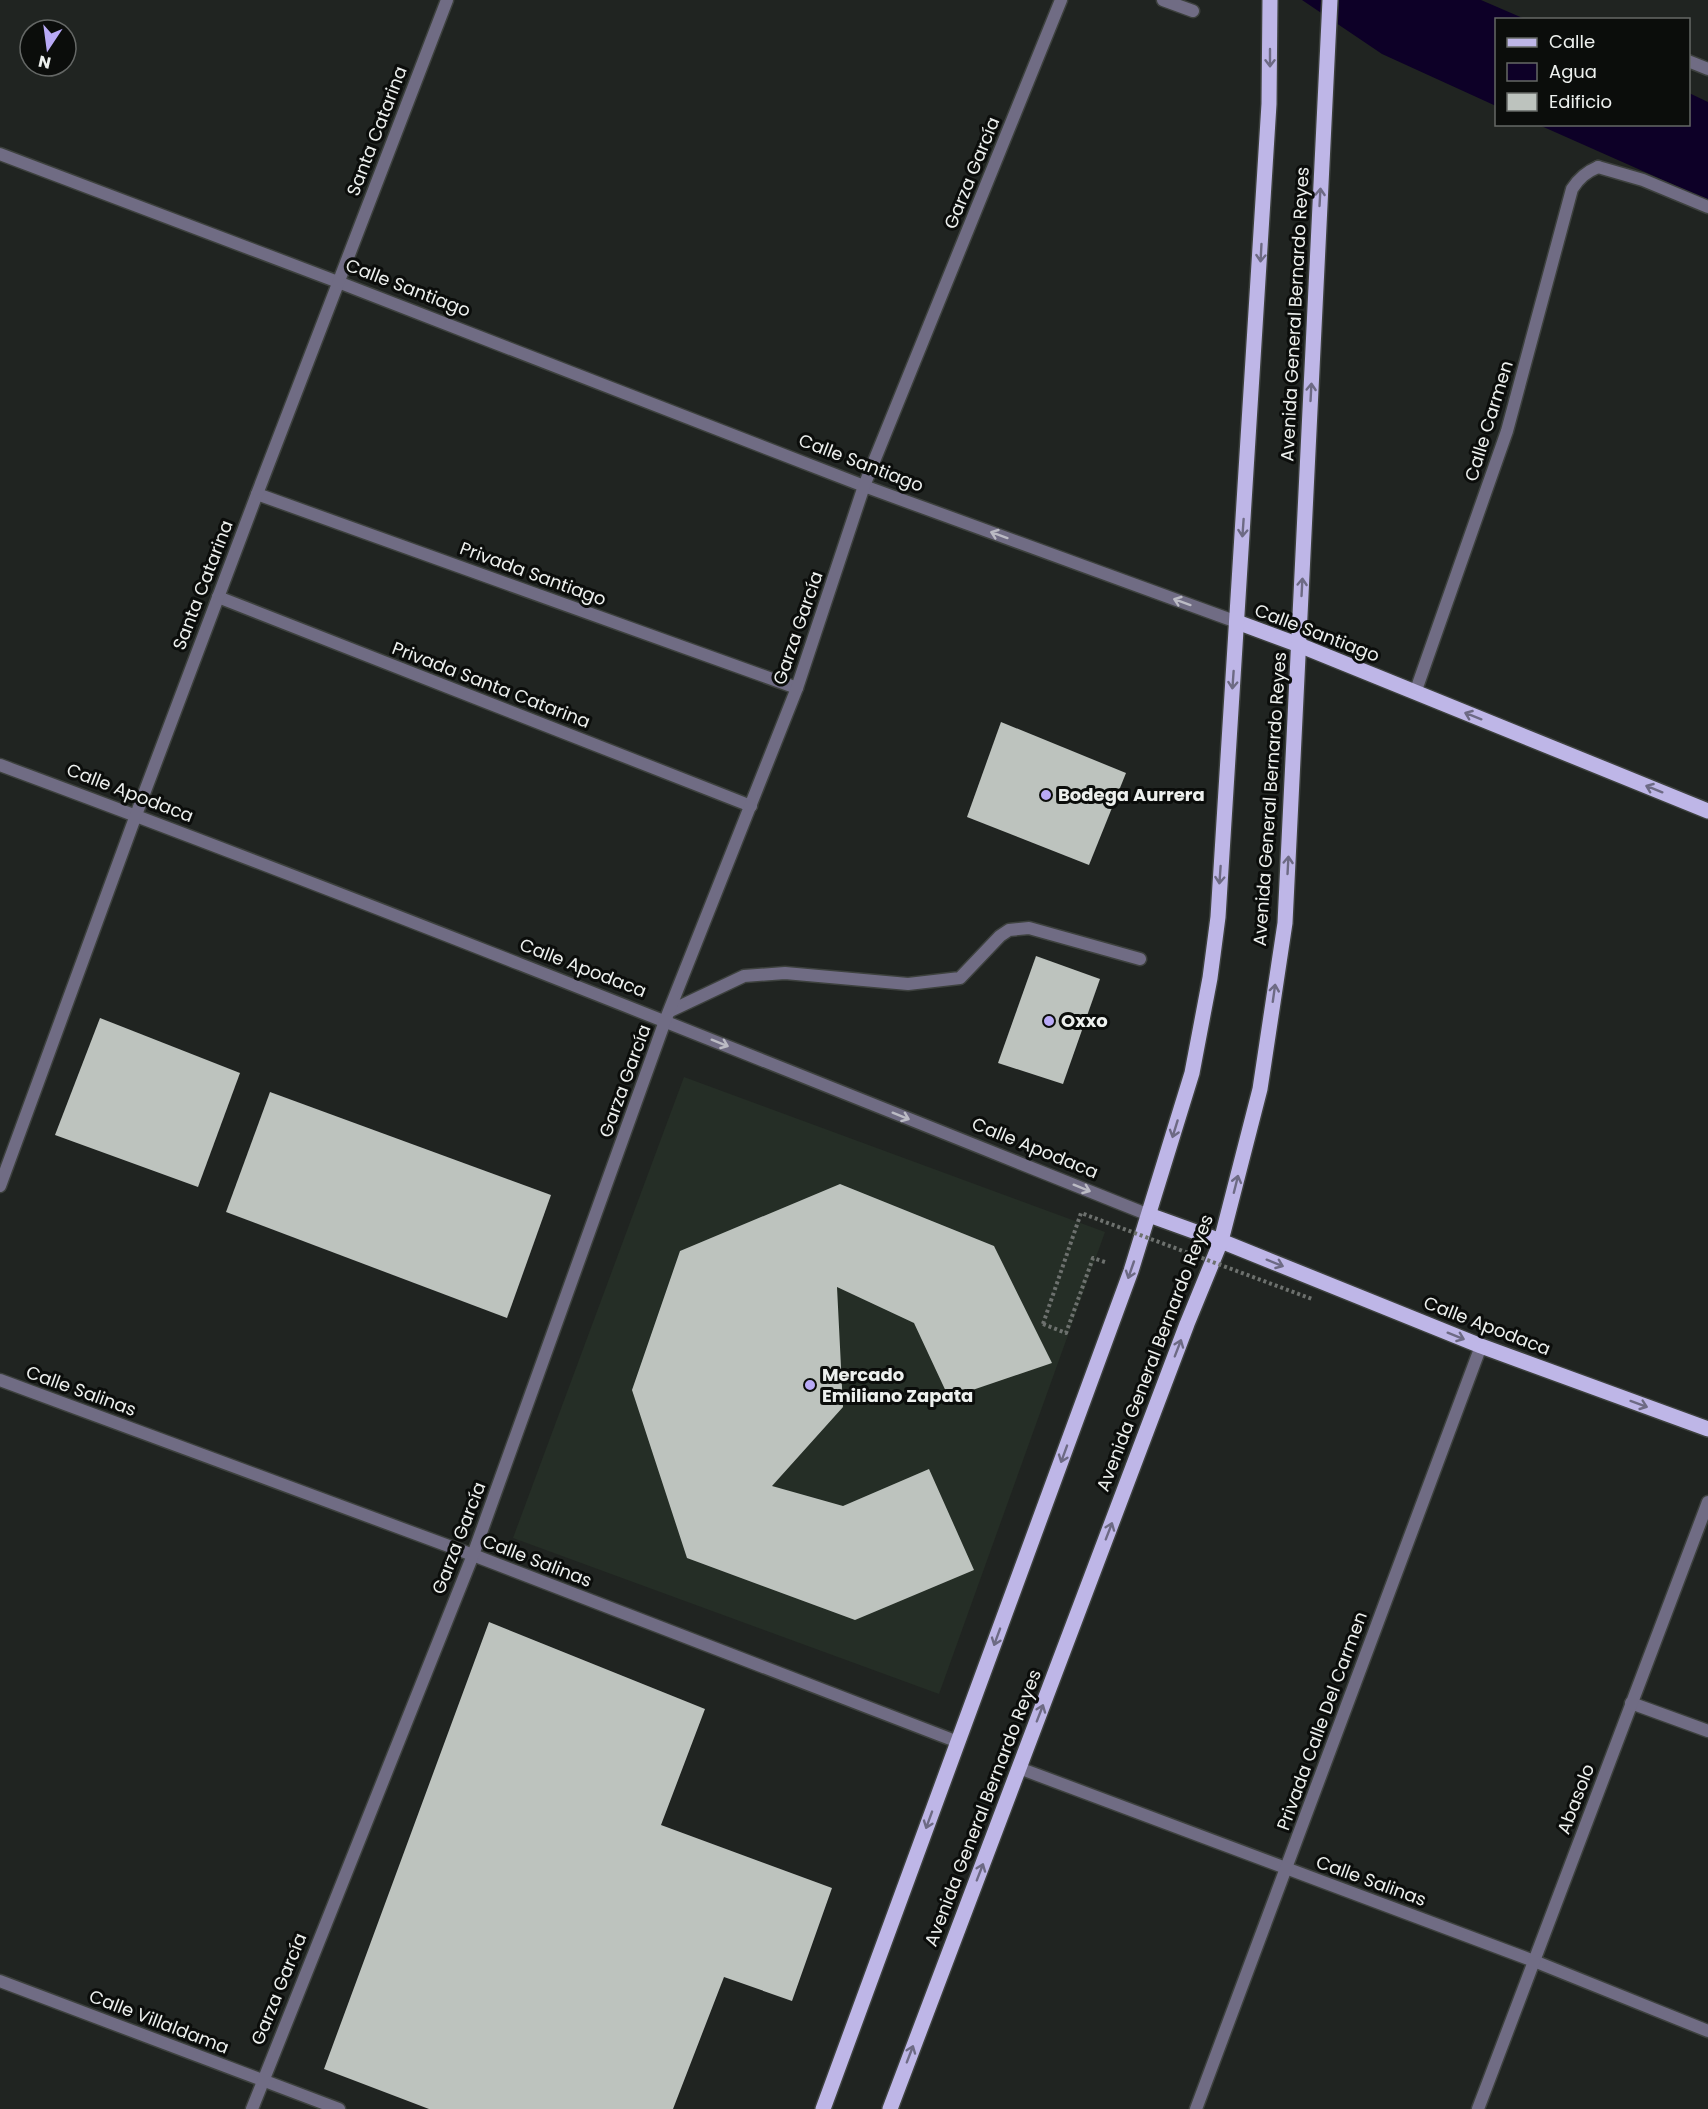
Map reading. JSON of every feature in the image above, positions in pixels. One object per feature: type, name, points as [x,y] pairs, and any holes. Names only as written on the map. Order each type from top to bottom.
[{"type":"main road","name":"Avenida General Bernardo Reyes","points":[[823,2109],[1131,1271],[1192,1073],[1210,978],[1218,917],[1269,105],[1270,0]]},
{"type":"main road","name":"Avenida General Bernardo Reyes","points":[[890,2109],[1187,1324],[1221,1241],[1260,1089],[1285,923],[1330,0]]},
{"type":"main road","name":"Calle Santiago","points":[[1237,622],[1708,811]]},
{"type":"main road","name":"Calle Apodaca","points":[[1149,1215],[1221,1241],[1481,1346],[1708,1429]]},
{"type":"street","name":"Santa Catarina","points":[[0,1186],[218,597],[447,0]]},
{"type":"street","name":"Garza García","points":[[252,2109],[473,1555],[668,1016],[797,688],[864,486],[1061,0]]},
{"type":"street","points":[[1163,0],[1194,11]]},
{"type":"street","points":[[1690,61],[1708,69]]},
{"type":"street","name":"Calle Santiago","points":[[0,154],[864,486],[1237,622]]},
{"type":"street","name":"Calle Carmen","points":[[1415,693],[1507,431],[1572,189],[1578,179],[1598,167],[1643,180],[1708,207]]},
{"type":"street","name":"Privada Santiago","points":[[257,494],[797,688]]},
{"type":"street","name":"Privada Santa Catarina","points":[[218,597],[751,806]]},
{"type":"street","name":"Calle Apodaca","points":[[0,765],[668,1016],[1149,1215]]},
{"type":"street","points":[[668,1016],[744,976],[785,973],[908,984],[960,978],[1000,936],[1009,930],[1029,928],[1140,959]]},
{"type":"street","name":"Privada Calle Del Carmen","points":[[1196,2109],[1481,1346]]},
{"type":"street","name":"Calle Salinas","points":[[0,1380],[473,1555],[958,1742]]},
{"type":"street","name":"Abasolo","points":[[1478,2109],[1708,1502]]},
{"type":"street","points":[[1631,1704],[1708,1731]]},
{"type":"street","name":"Calle Salinas","points":[[1019,1768],[1534,1961],[1708,2031]]},
{"type":"street","name":"Calle Villaldama","points":[[0,1981],[339,2109]]},
{"type":"path","points":[[1131,1271],[1093,1258],[1066,1333],[1043,1324],[1081,1214],[1312,1299]]},
{"type":"shaded area","name":"Mercado Emiliano Zapata","points":[[684,1077],[1105,1232],[939,1694],[513,1538]]},
{"type":"water","points":[[1302,0],[1481,0],[1523,18],[1495,18],[1495,106],[1382,54]]},
{"type":"water","points":[[1690,93],[1708,102],[1708,200],[1541,126],[1690,126]]},
{"type":"building","name":"Bodega Aurrera","points":[[1001,722],[1126,773],[1089,865],[967,817]]},
{"type":"building","name":"Oxxo","points":[[1036,956],[1100,979],[1063,1084],[998,1063]]},
{"type":"building","points":[[100,1018],[240,1073],[198,1187],[55,1135]]},
{"type":"building","points":[[270,1092],[551,1195],[507,1318],[226,1212]]},
{"type":"building","points":[[840,1184],[994,1246],[1052,1363],[949,1398],[914,1323],[837,1287],[843,1407],[772,1486],[843,1506],[929,1469],[974,1570],[855,1620],[687,1558],[632,1390],[680,1251]]},
{"type":"building","points":[[489,1622],[705,1709],[661,1825],[832,1888],[792,2001],[724,1977],[673,2109],[429,2109],[324,2069]]},
{"type":"place","name":"Bodega Aurrera","points":[[1046,795]]},
{"type":"place","name":"Oxxo","points":[[1049,1021]]},
{"type":"place","name":"Mercado Emiliano Zapata","points":[[810,1385]]}]
